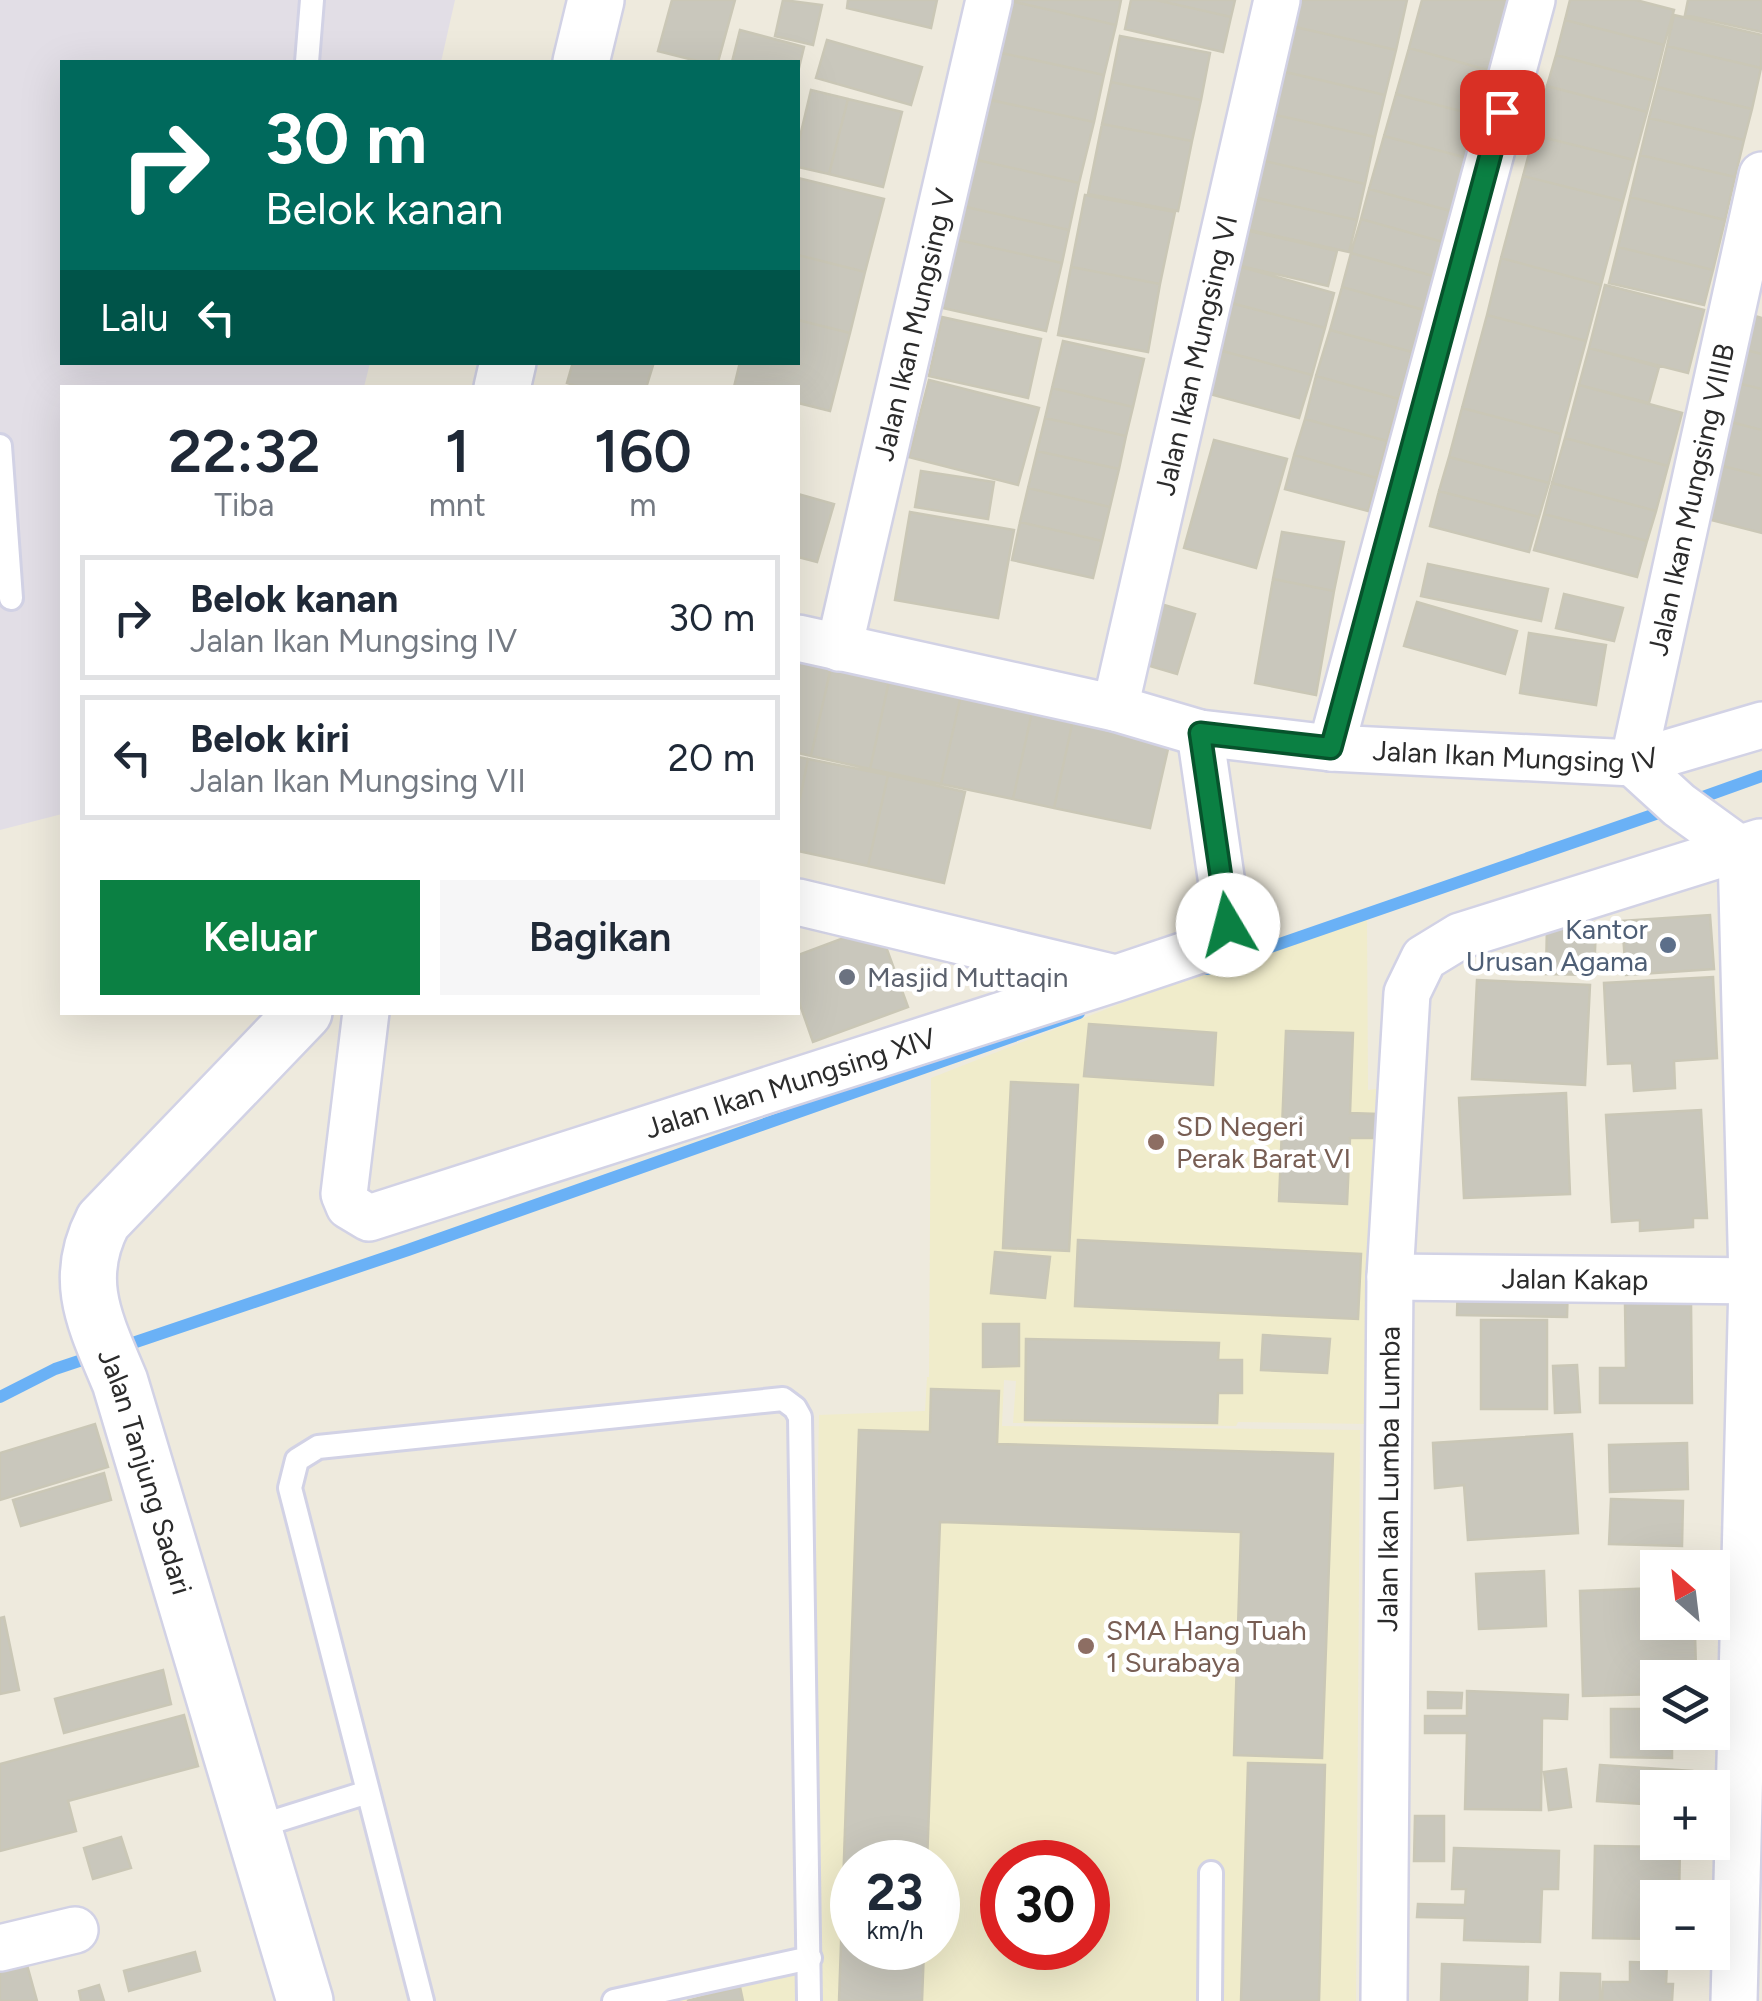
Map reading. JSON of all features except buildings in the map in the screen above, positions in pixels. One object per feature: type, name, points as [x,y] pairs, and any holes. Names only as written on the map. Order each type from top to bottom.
[{"type":"street","points":[[581,60],[596,0]]},
{"type":"street","name":"Jalan Ikan Mungsing V","points":[[818,643],[989,0]]},
{"type":"street","name":"Jalan Ikan Mungsing VI","points":[[1114,708],[1277,0]]},
{"type":"street","points":[[1331,748],[1532,0]]},
{"type":"street","name":"Jalan Ikan Mungsing VIIIB","points":[[1635,765],[1762,176]]},
{"type":"street","name":"Jalan Ikan Mungsing IV","points":[[818,643],[1114,708],[1200,733],[1331,748],[1635,765],[1762,724]]},
{"type":"street","name":"Jalan Ikan Mungsing XIV","points":[[366,1015],[344,1194],[349,1206],[369,1218],[1206,948],[1219,940],[1228,925],[1200,733]]},
{"type":"street","points":[[1635,765],[1680,805],[1746,846],[1757,1281],[1734,2001]]},
{"type":"street","name":"Jalan Ikan Lumba Lumba","points":[[1384,2001],[1390,1277],[1407,993],[1424,958],[1460,936],[1746,846]]},
{"type":"street","points":[[800,902],[1117,978]]},
{"type":"street","name":"Jalan Tanjung Sadari","points":[[301,1015],[103,1221],[90,1245],[86,1288],[120,1382],[305,2001]]},
{"type":"street","name":"Jalan Kakap","points":[[1390,1277],[1757,1281]]},
{"type":"street","points":[[0,1948],[76,1930]]},
{"type":"lane","points":[[307,60],[312,0]]},
{"type":"lane","points":[[0,446],[11,598]]},
{"type":"lane","points":[[422,2001],[290,1488],[297,1460],[318,1447],[783,1400],[800,1417],[810,2001]]},
{"type":"lane","points":[[253,1828],[368,1792]]},
{"type":"lane","points":[[1210,2001],[1211,1873]]},
{"type":"lane","points":[[614,2001],[810,1958]]},
{"type":"shaded area","points":[[0,0],[455,0],[441,60],[60,60],[60,365],[370,365],[364,385],[60,385],[60,815],[0,830]]},
{"type":"shaded area","name":"SMA Hang Tuah 1 Surabaya","points":[[1367,918],[1368,1090],[1384,1088],[1370,1424],[1013,1423],[1016,1381],[1004,1380],[1002,1426],[1360,1430],[1356,2001],[604,2001],[808,1958],[819,1415],[925,1411],[929,1377],[931,1078],[1132,999]]},
{"type":"waterway","points":[[1689,802],[1762,776]]},
{"type":"waterway","points":[[1207,969],[1670,809]]},
{"type":"waterway","points":[[121,1347],[1079,1013]]},
{"type":"waterway","points":[[0,1397],[55,1369],[97,1355]]},
{"type":"place","name":"Kantor Urusan Agama","points":[[1668,945]]},
{"type":"place","name":"Masjid Muttaqin","points":[[847,977]]},
{"type":"place","name":"SD Negeri Perak Barat VI","points":[[1156,1142]]},
{"type":"place","name":"SMA Hang Tuah 1 Surabaya","points":[[1086,1646]]},
{"type":"route","points":[[1228,925],[1200,733],[1331,748],[1502,112]]}]
